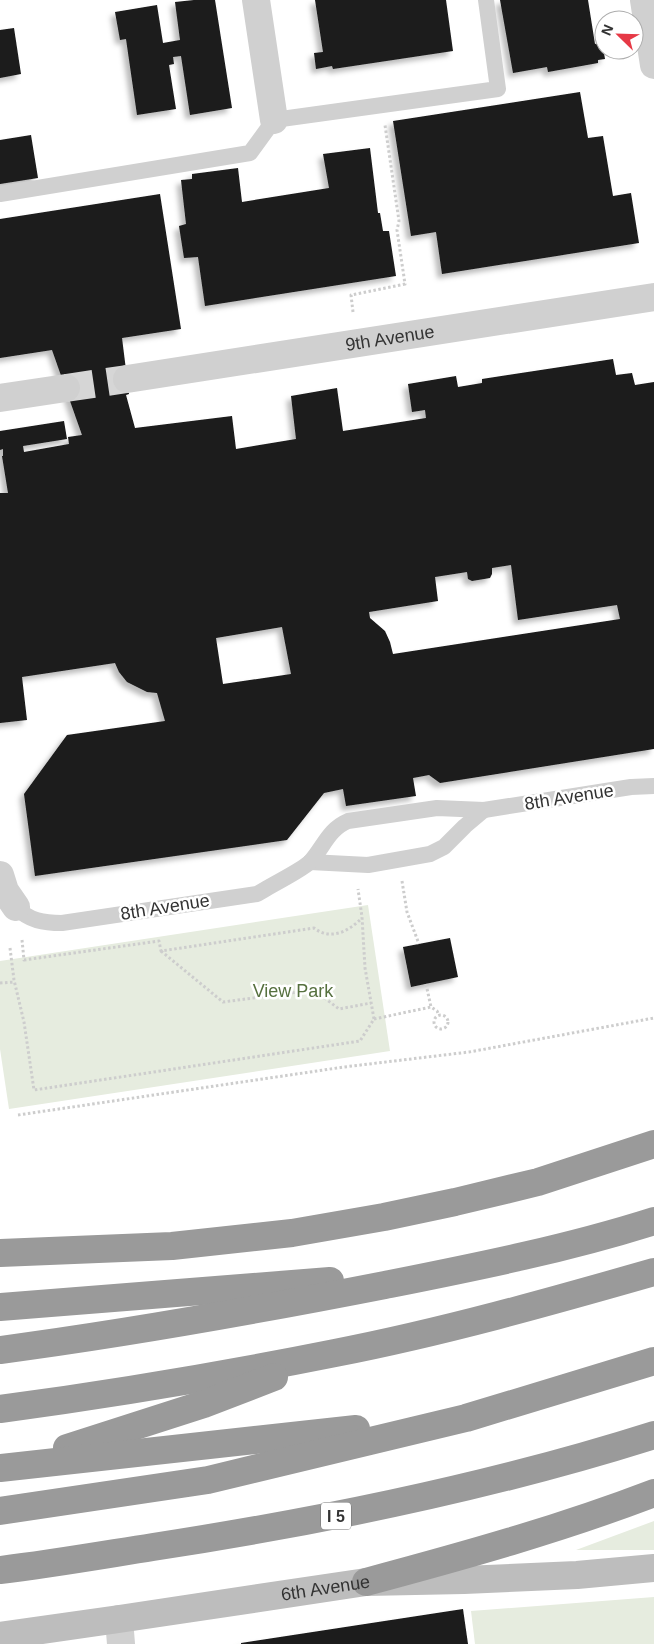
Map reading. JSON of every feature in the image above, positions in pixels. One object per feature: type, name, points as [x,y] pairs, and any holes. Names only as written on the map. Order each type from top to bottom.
[{"type":"highway","points":[[0,1253],[172,1246],[292,1233],[384,1217],[538,1182],[654,1144]]},
{"type":"highway","points":[[0,1350],[250,1312],[567,1245],[654,1221]]},
{"type":"highway","points":[[0,1307],[451,1271]]},
{"type":"highway","points":[[0,1409],[183,1381],[336,1353],[488,1317],[654,1272]]},
{"type":"highway","points":[[0,1466],[80,1445],[195,1407],[336,1353]]},
{"type":"highway","points":[[1,1511],[208,1480],[466,1418],[654,1361]]},
{"type":"highway","points":[[0,1466],[466,1418]]},
{"type":"highway","name":"I 5","points":[[6,1569],[241,1534],[358,1512],[530,1471],[654,1435]]},
{"type":"highway","points":[[366,1582],[462,1556],[600,1514],[654,1493]]},
{"type":"main road","name":"6th Avenue","points":[[0,1636],[120,1632],[366,1582],[473,1580],[577,1575],[654,1568]]},
{"type":"street","points":[[256,0],[274,120]]},
{"type":"street","points":[[644,0],[654,64]]},
{"type":"street","name":"9th Avenue","points":[[127,379],[654,297]]},
{"type":"street","points":[[0,398],[66,388]]},
{"type":"street","points":[[0,875],[5,891],[16,907]]},
{"type":"lane","points":[[0,194],[250,153],[274,120],[498,89],[486,0]]},
{"type":"lane","name":"8th Avenue","points":[[16,907],[22,914],[38,922],[62,923],[237,896],[264,890],[310,862],[332,831],[340,824],[348,821],[437,808],[484,810],[631,787],[654,786]]},
{"type":"lane","points":[[310,862],[368,865],[430,854],[444,847],[484,810]]},
{"type":"path","points":[[353,312],[352,295],[405,284],[397,230],[399,221],[382,105]]},
{"type":"path","points":[[401,875],[407,912],[419,944]]},
{"type":"path","points":[[10,948],[34,1090],[360,1041],[374,1019],[365,968],[362,917],[358,889]]},
{"type":"path","points":[[161,951],[314,928],[320,932],[332,935],[342,933],[353,927],[362,917]]},
{"type":"path","points":[[22,940],[24,960],[159,940],[161,951],[222,1002],[314,990],[339,1009],[371,1003]]},
{"type":"path","points":[[0,983],[15,982]]},
{"type":"path","points":[[426,984],[431,1007],[439,1015]]},
{"type":"path","points":[[374,1019],[431,1007]]},
{"type":"path","points":[[443,1014],[447,1017],[449,1022],[446,1028],[438,1029],[435,1025],[434,1020],[439,1015],[443,1014]]},
{"type":"path","points":[[18,1115],[315,1071],[469,1052],[654,1018]]},
{"type":"green space","name":"View Park","points":[[368,905],[390,1051],[9,1109],[0,1049],[0,961]]},
{"type":"green space","points":[[654,1521],[654,1550],[576,1550]]},
{"type":"green space","points":[[654,1597],[654,1644],[475,1644],[471,1611]]},
{"type":"building","points":[[215,0],[232,108],[190,115],[181,56],[173,57],[174,64],[169,65],[176,109],[137,115],[126,39],[120,40],[115,12],[157,5],[163,43],[180,40],[175,2]]},
{"type":"building","points":[[315,0],[446,0],[453,51],[333,69],[332,66],[316,69],[314,53],[323,52]]},
{"type":"building","points":[[500,0],[588,0],[594,38],[594,60],[598,60],[598,63],[548,72],[547,67],[513,73]]},
{"type":"building","points":[[14,28],[21,74],[0,78],[0,30]]},
{"type":"building","points":[[580,92],[588,138],[603,136],[613,196],[631,193],[639,243],[442,274],[436,232],[411,236],[393,121]]},
{"type":"building","points":[[31,135],[38,178],[0,184],[0,140]]},
{"type":"building","points":[[370,148],[378,213],[380,213],[383,231],[389,231],[396,276],[205,306],[198,257],[184,258],[179,226],[186,224],[181,180],[192,179],[192,174],[238,168],[242,202],[329,188],[323,154]]},
{"type":"building","points":[[160,194],[181,329],[122,338],[129,394],[126,395],[135,428],[232,416],[236,449],[296,439],[291,396],[337,388],[343,431],[426,418],[425,410],[412,412],[408,384],[456,376],[458,387],[482,383],[482,379],[613,359],[616,375],[632,373],[635,385],[654,382],[654,749],[440,783],[429,775],[413,778],[416,796],[346,806],[343,789],[324,793],[287,840],[35,876],[24,794],[67,735],[165,721],[157,693],[147,692],[127,682],[115,663],[22,677],[27,720],[0,723],[0,493],[8,493],[2,456],[3,449],[0,450],[0,431],[64,421],[67,439],[23,446],[24,452],[69,444],[68,437],[82,435],[52,350],[0,358],[0,219]],"holes":[[[511,565],[518,620],[617,605],[620,619],[393,654],[385,631],[370,618],[369,612],[438,601],[435,577],[467,572],[468,579],[472,581],[490,578],[492,568]],[[282,627],[291,674],[223,684],[216,638]]]},
{"type":"building","points":[[450,938],[458,977],[411,987],[403,947]]},
{"type":"building","points":[[463,1609],[468,1644],[241,1644],[241,1643]]},
{"type":"tunnel","points":[[66,388],[127,379]]}]
